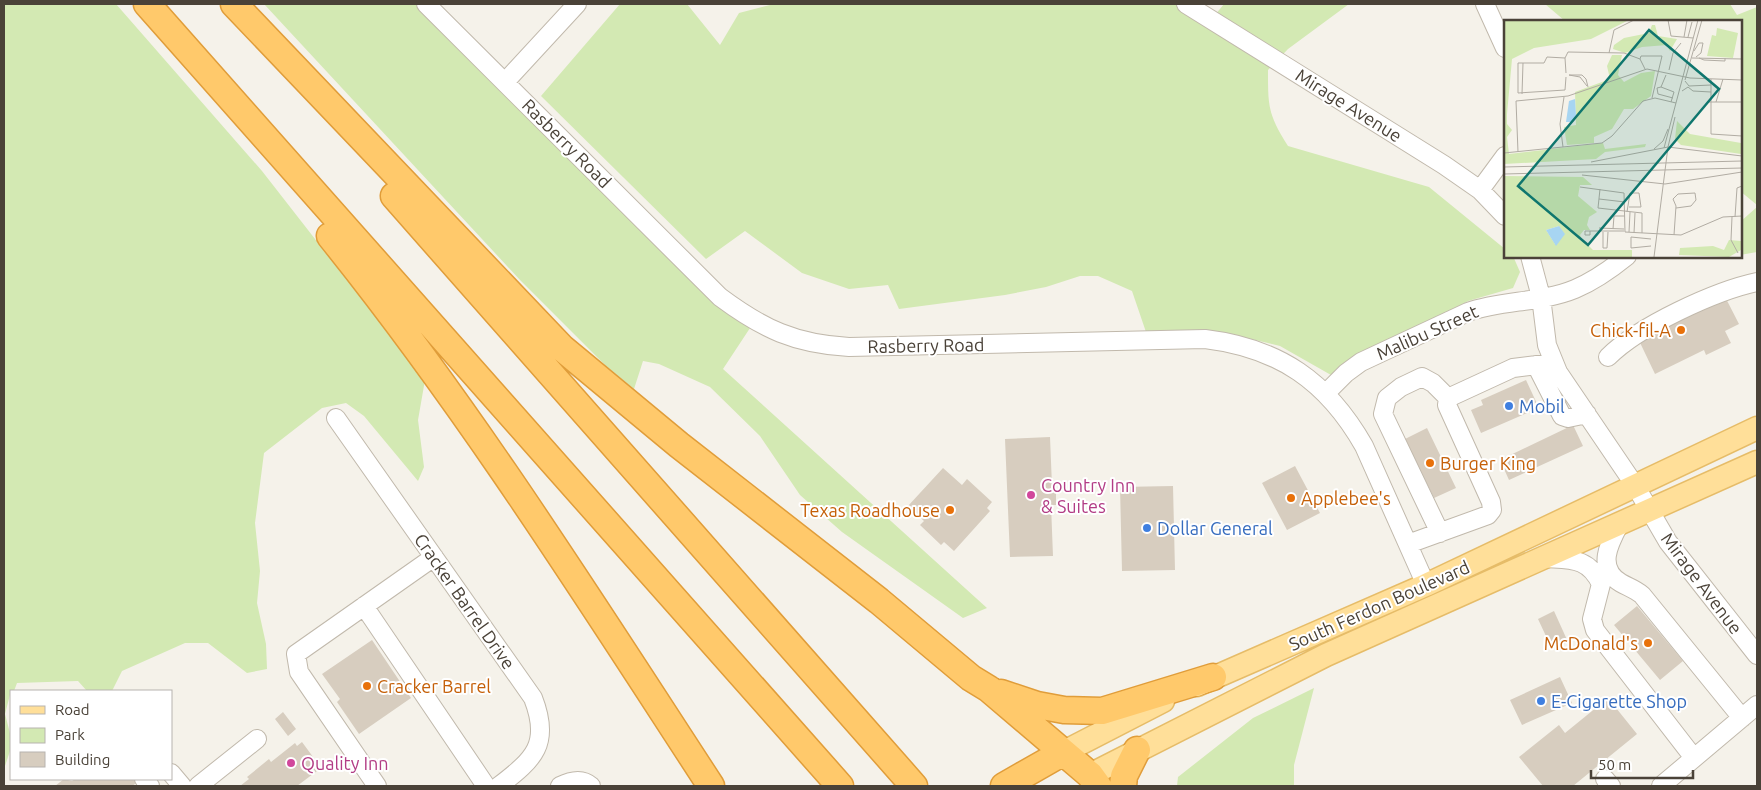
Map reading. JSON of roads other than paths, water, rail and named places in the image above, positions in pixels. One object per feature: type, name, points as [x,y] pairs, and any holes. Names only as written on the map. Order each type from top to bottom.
[{"type":"highway","points":[[147,4],[840,786]]},
{"type":"highway","points":[[225,4],[914,786]]},
{"type":"highway","points":[[234,4],[562,348],[672,439],[879,601],[971,678],[989,689],[1062,752],[1086,783]]},
{"type":"highway","points":[[250,120],[318,221],[380,298],[472,424],[710,786]]},
{"type":"highway","points":[[989,689],[1046,707],[1064,710],[1102,711],[1213,677]]},
{"type":"highway","points":[[1123,786],[1124,776],[1138,750]]},
{"type":"highway","name":"South Ferdon Boulevard","points":[[1004,786],[1062,752]]},
{"type":"main road","name":"South Ferdon Boulevard","points":[[1062,752],[1213,677],[1426,585],[1757,428]]},
{"type":"main road","name":"South Ferdon Boulevard","points":[[1086,783],[1138,750],[1326,655],[1757,462]]},
{"type":"street","name":"Rasberry Road","points":[[426,4],[720,297],[748,318],[780,334],[814,344],[849,347],[1205,339],[1239,344],[1271,356],[1302,372],[1326,393],[1344,413],[1364,446],[1426,585]]},
{"type":"street","points":[[505,82],[577,4]]},
{"type":"street","name":"Mirage Avenue","points":[[1186,4],[1444,165],[1480,190],[1504,215]]},
{"type":"street","points":[[1485,4],[1504,46]]},
{"type":"street","points":[[1480,190],[1504,157]]},
{"type":"street","points":[[1531,258],[1541,298],[1547,345],[1545,364],[1587,414],[1636,487]]},
{"type":"street","name":"Malibu Street","points":[[1326,393],[1346,373],[1361,362],[1468,312],[1486,306],[1541,298],[1574,290],[1610,270],[1625,258]]},
{"type":"street","points":[[1608,357],[1621,344],[1676,314],[1736,287],[1757,282]]},
{"type":"street","points":[[1448,398],[1513,368],[1545,364]]},
{"type":"street","points":[[1440,533],[1383,414],[1387,398],[1422,377],[1433,383],[1448,398]]},
{"type":"street","points":[[1408,544],[1488,515],[1492,510],[1491,502],[1447,405],[1448,398]]},
{"type":"street","name":"Cracker Barrel Drive","points":[[336,418],[525,686],[538,710],[539,737],[535,752],[529,763],[499,786]]},
{"type":"street","name":"Mirage Avenue","points":[[1636,487],[1668,542],[1757,655]]},
{"type":"street","points":[[1620,522],[1608,548],[1605,561],[1609,571],[1620,582],[1632,587],[1642,595],[1742,718]]},
{"type":"street","points":[[377,786],[299,672],[296,654],[434,557]]},
{"type":"street","points":[[1542,558],[1586,564],[1596,573],[1601,584],[1592,619],[1595,630],[1694,758]]},
{"type":"street","points":[[1598,596],[1620,582]]},
{"type":"street","points":[[364,606],[486,786]]},
{"type":"street","points":[[1661,786],[1757,705]]},
{"type":"street","points":[[198,786],[257,739]]},
{"type":"street","points":[[172,774],[182,786]]},
{"type":"street","points":[[560,786],[574,781],[583,781],[591,786]]},
{"type":"place","name":"Chick-fil-A","points":[[1681,330]]},
{"type":"place","name":"Mobil","points":[[1509,406]]},
{"type":"place","name":"Burger King","points":[[1430,463]]},
{"type":"place","name":"Country Inn & Suites","points":[[1031,495]]},
{"type":"place","name":"Applebee's","points":[[1291,498]]},
{"type":"place","name":"Texas Roadhouse","points":[[950,510]]},
{"type":"place","name":"Dollar General","points":[[1147,528]]},
{"type":"place","name":"McDonald's","points":[[1648,643]]},
{"type":"place","name":"Cracker Barrel","points":[[367,686]]},
{"type":"place","name":"E-Cigarette Shop","points":[[1541,701]]},
{"type":"place","name":"Quality Inn","points":[[291,763]]}]
